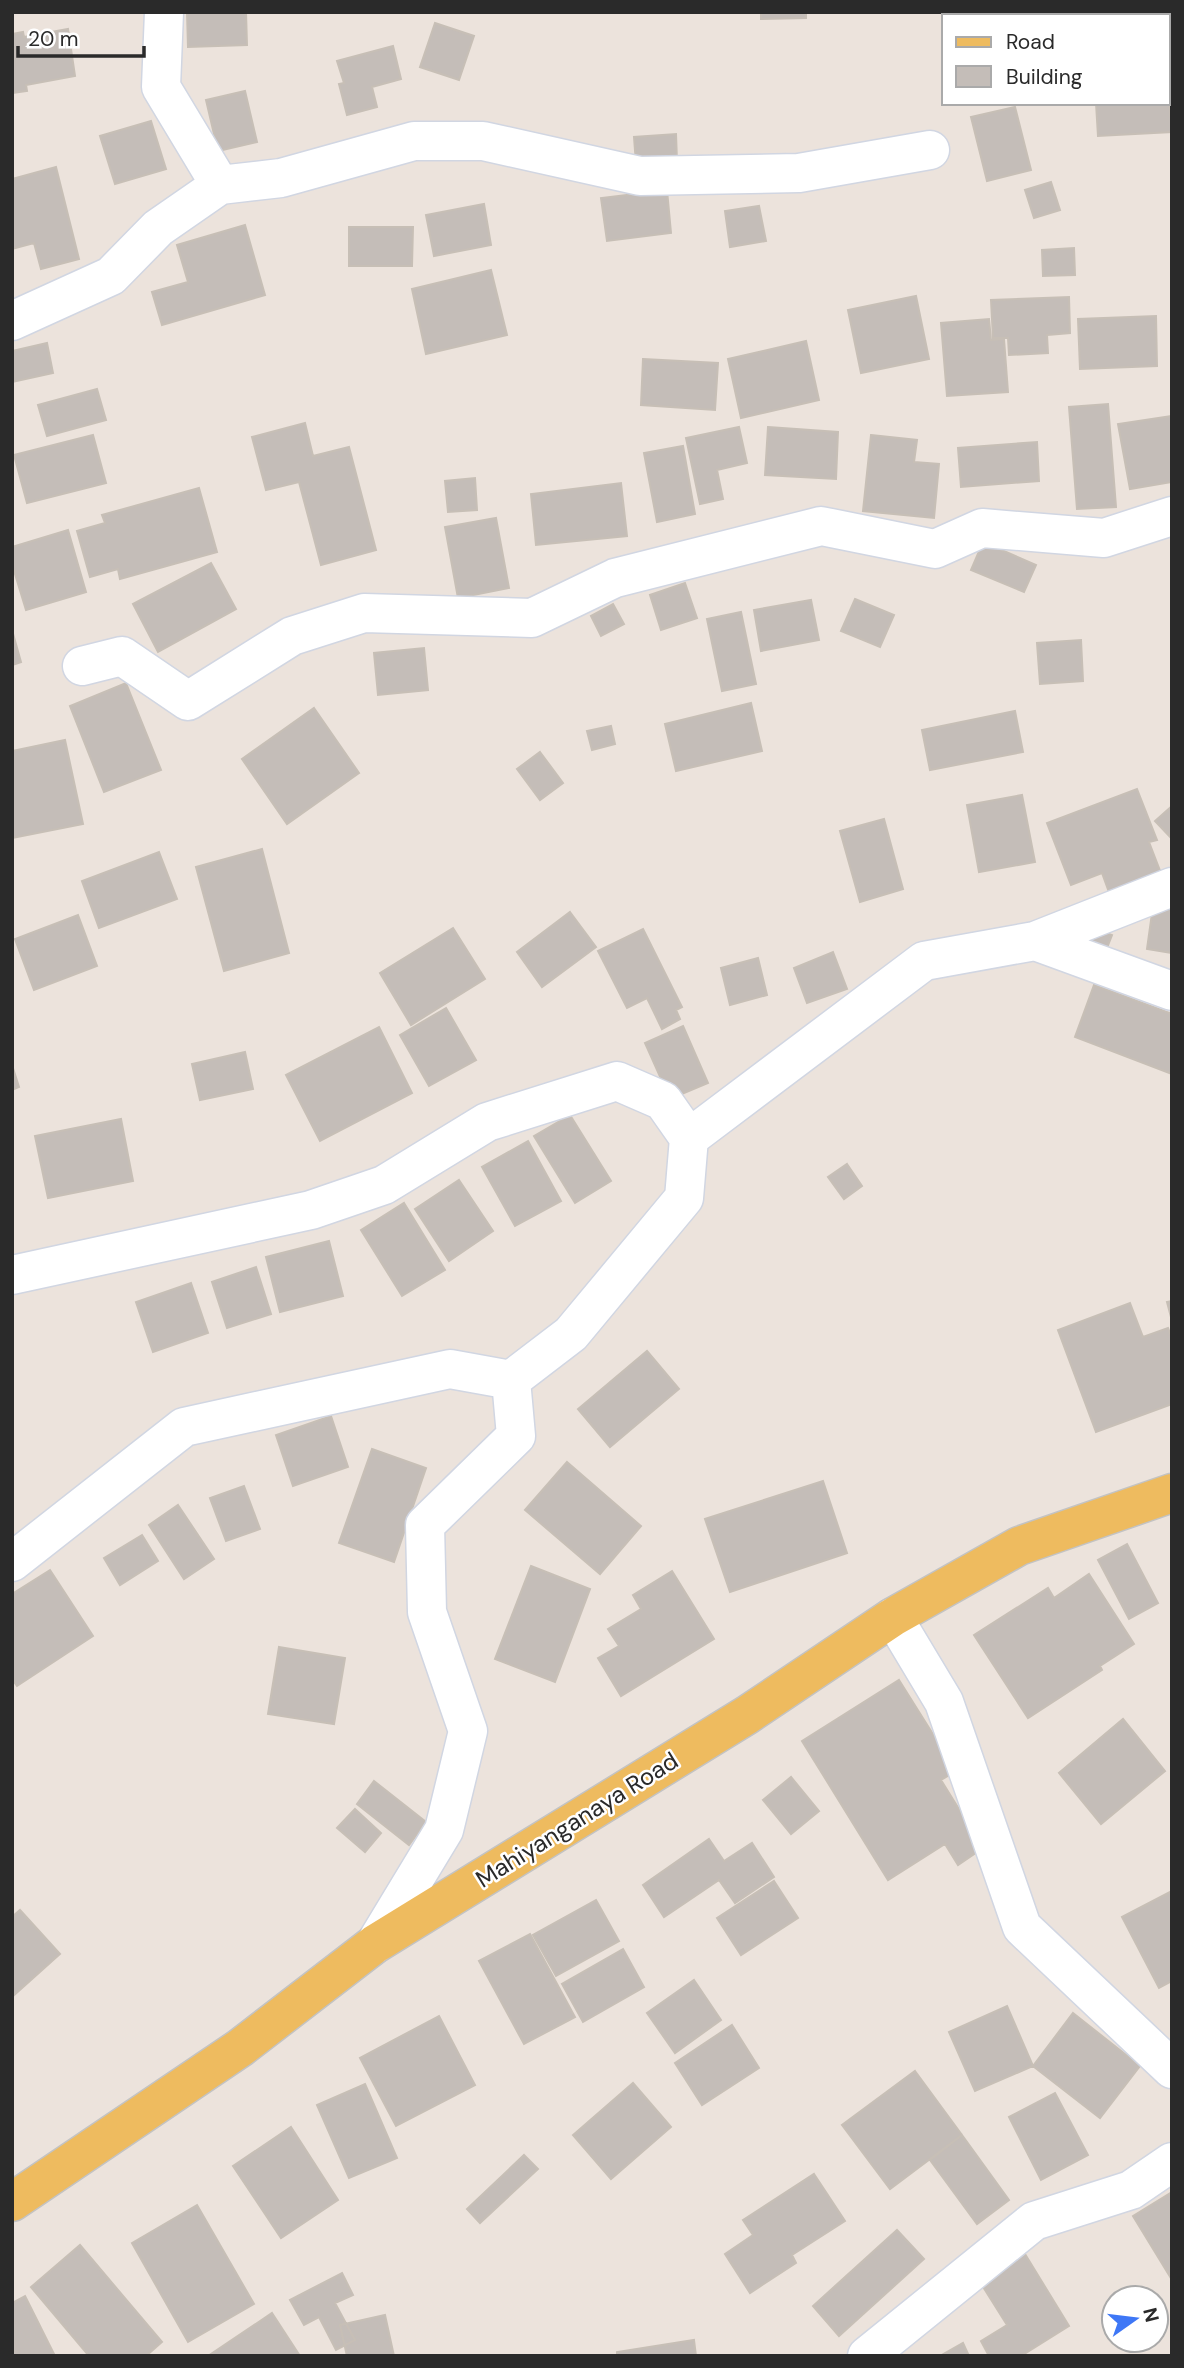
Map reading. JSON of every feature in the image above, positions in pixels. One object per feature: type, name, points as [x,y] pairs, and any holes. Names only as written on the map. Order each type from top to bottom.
[{"type":"main road","name":"Mahiyanganaya Road","points":[[12,2202],[240,2048],[375,1944],[747,1715],[893,1617],[1019,1546],[1172,1493]]},
{"type":"street","points":[[163,12],[161,88],[220,185]]},
{"type":"street","points":[[12,321],[111,276],[158,228],[220,185],[281,178],[414,141],[483,141],[640,176],[799,173],[930,150]]},
{"type":"street","points":[[82,666],[122,656],[188,701],[292,635],[364,613],[532,618],[615,578],[821,527],[935,550],[982,528],[1104,538],[1172,516]]},
{"type":"street","points":[[689,1138],[924,961],[1035,941],[1172,887]]},
{"type":"street","points":[[1035,941],[1172,991]]},
{"type":"street","points":[[12,1275],[311,1210],[384,1185],[487,1122],[617,1082],[663,1101],[689,1138],[684,1199],[571,1334],[511,1380],[450,1369],[184,1427],[12,1562]]},
{"type":"street","points":[[375,1944],[444,1830],[468,1731],[427,1612],[425,1525],[516,1436],[511,1380]]},
{"type":"street","points":[[893,1617],[943,1702],[1023,1927],[1172,2068]]},
{"type":"street","points":[[867,2356],[1034,2221],[1131,2190],[1172,2162]]},
{"type":"building","points":[[187,12],[246,12],[247,45],[188,47]]},
{"type":"building","points":[[761,12],[806,12],[806,18],[761,19]]},
{"type":"building","points":[[435,23],[474,36],[459,80],[420,67]]},
{"type":"building","points":[[68,29],[75,76],[26,85],[27,91],[12,93],[12,34],[23,32],[24,37]]},
{"type":"building","points":[[393,46],[401,79],[372,87],[377,107],[347,115],[339,84],[344,83],[337,61]]},
{"type":"building","points":[[245,91],[257,142],[218,151],[206,100]]},
{"type":"building","points":[[1096,105],[1170,105],[1172,132],[1098,136]]},
{"type":"building","points":[[1015,107],[1031,170],[987,181],[971,117]]},
{"type":"building","points":[[151,121],[166,169],[115,184],[100,136]]},
{"type":"building","points":[[676,134],[677,161],[636,164],[634,137]]},
{"type":"building","points":[[56,167],[79,259],[41,269],[34,243],[12,249],[12,179]]},
{"type":"building","points":[[1051,182],[1060,210],[1034,218],[1025,190]]},
{"type":"building","points":[[667,190],[671,233],[607,241],[601,198]]},
{"type":"building","points":[[484,204],[491,245],[434,256],[426,215]]},
{"type":"building","points":[[759,206],[766,241],[730,247],[725,211]]},
{"type":"building","points":[[245,225],[265,295],[162,325],[152,292],[188,282],[177,245]]},
{"type":"building","points":[[349,227],[413,227],[412,266],[349,266]]},
{"type":"building","points":[[1074,248],[1075,275],[1043,276],[1042,250]]},
{"type":"building","points":[[491,270],[507,335],[426,354],[412,289]]},
{"type":"building","points":[[916,296],[929,359],[861,373],[848,310]]},
{"type":"building","points":[[1069,297],[1070,333],[1047,335],[1048,353],[1009,355],[1008,338],[993,338],[991,300]]},
{"type":"building","points":[[1156,316],[1157,366],[1080,369],[1078,319]]},
{"type":"building","points":[[989,319],[991,340],[1004,339],[1008,392],[947,396],[941,323]]},
{"type":"building","points":[[806,341],[819,400],[741,418],[728,359]]},
{"type":"building","points":[[47,343],[53,373],[12,382],[12,351]]},
{"type":"building","points":[[643,359],[718,363],[715,410],[641,405]]},
{"type":"building","points":[[97,389],[106,420],[47,436],[38,405]]},
{"type":"building","points":[[1108,404],[1116,507],[1077,509],[1069,407]]},
{"type":"building","points":[[1172,416],[1172,482],[1130,489],[1118,424]]},
{"type":"building","points":[[305,423],[313,456],[349,447],[376,550],[321,565],[299,482],[266,490],[252,437]]},
{"type":"building","points":[[739,427],[747,463],[717,470],[723,499],[700,504],[686,438]]},
{"type":"building","points":[[768,427],[838,432],[836,479],[765,475]]},
{"type":"building","points":[[93,435],[106,483],[27,503],[14,455]]},
{"type":"building","points":[[871,435],[917,440],[914,462],[939,464],[934,518],[863,511]]},
{"type":"building","points":[[1037,442],[1039,481],[961,487],[958,448]]},
{"type":"building","points":[[683,446],[695,514],[657,522],[644,453]]},
{"type":"building","points":[[475,478],[477,510],[448,512],[445,481]]},
{"type":"building","points":[[621,483],[627,536],[536,545],[531,494]]},
{"type":"building","points":[[199,488],[217,552],[120,579],[118,569],[90,577],[77,531],[105,523],[102,515]]},
{"type":"building","points":[[496,518],[509,588],[458,598],[445,527]]},
{"type":"building","points":[[68,530],[86,592],[26,610],[12,564],[12,547]]},
{"type":"building","points":[[983,542],[1036,565],[1024,592],[971,570]]},
{"type":"building","points":[[211,563],[236,609],[158,652],[133,604]]},
{"type":"building","points":[[685,583],[697,618],[661,630],[650,595]]},
{"type":"building","points":[[855,599],[894,615],[880,647],[841,631]]},
{"type":"building","points":[[811,600],[819,640],[761,651],[754,610]]},
{"type":"building","points":[[613,604],[624,624],[601,636],[591,616]]},
{"type":"building","points":[[741,612],[756,684],[722,691],[707,619]]},
{"type":"building","points":[[12,630],[21,662],[12,665]]},
{"type":"building","points":[[1081,640],[1083,681],[1040,684],[1037,643]]},
{"type":"building","points":[[424,648],[428,690],[378,695],[374,653]]},
{"type":"building","points":[[126,683],[161,770],[104,792],[70,706]]},
{"type":"building","points":[[751,703],[762,751],[676,771],[665,724]]},
{"type":"building","points":[[314,708],[359,773],[287,824],[242,759]]},
{"type":"building","points":[[1015,711],[1023,752],[930,770],[922,730]]},
{"type":"building","points":[[611,726],[615,744],[592,750],[587,731]]},
{"type":"building","points":[[65,740],[83,824],[12,838],[12,751]]},
{"type":"building","points":[[540,752],[563,783],[540,800],[517,769]]},
{"type":"building","points":[[1137,789],[1157,840],[1149,842],[1162,876],[1110,895],[1102,873],[1071,885],[1047,823]]},
{"type":"building","points":[[1022,795],[1035,862],[979,872],[967,805]]},
{"type":"building","points":[[1172,806],[1172,839],[1155,821]]},
{"type":"building","points":[[884,819],[903,889],[860,902],[840,831]]},
{"type":"building","points":[[262,849],[289,953],[224,971],[196,867]]},
{"type":"building","points":[[159,852],[177,899],[99,928],[82,881]]},
{"type":"building","points":[[1154,899],[1172,902],[1172,953],[1147,949]]},
{"type":"building","points":[[570,912],[596,947],[542,987],[517,952]]},
{"type":"building","points":[[78,915],[97,966],[34,990],[15,939]]},
{"type":"building","points":[[1089,927],[1112,935],[1105,953],[1083,945]]},
{"type":"building","points":[[453,928],[485,979],[411,1025],[380,973]]},
{"type":"building","points":[[643,929],[682,1007],[676,1010],[680,1019],[662,1029],[647,998],[627,1008],[598,951]]},
{"type":"building","points":[[833,952],[847,989],[807,1003],[794,968]]},
{"type":"building","points":[[758,958],[767,995],[730,1005],[721,968]]},
{"type":"building","points":[[1094,985],[1172,1014],[1172,1074],[1075,1037]]},
{"type":"building","points":[[446,1008],[476,1060],[429,1086],[400,1035]]},
{"type":"building","points":[[683,1026],[708,1083],[670,1099],[645,1043]]},
{"type":"building","points":[[379,1027],[412,1093],[320,1141],[286,1075]]},
{"type":"building","points":[[245,1052],[253,1089],[200,1100],[192,1064]]},
{"type":"building","points":[[12,1065],[19,1087],[12,1090]]},
{"type":"building","points":[[570,1115],[611,1181],[575,1203],[534,1136]]},
{"type":"building","points":[[121,1119],[133,1181],[48,1198],[35,1136]]},
{"type":"building","points":[[528,1141],[561,1201],[515,1226],[482,1167]]},
{"type":"building","points":[[847,1164],[862,1186],[844,1199],[828,1177]]},
{"type":"building","points":[[459,1180],[493,1231],[449,1261],[415,1209]]},
{"type":"building","points":[[404,1203],[445,1270],[402,1296],[361,1230]]},
{"type":"building","points":[[329,1241],[343,1296],[280,1312],[266,1257]]},
{"type":"building","points":[[256,1267],[271,1314],[227,1328],[212,1282]]},
{"type":"building","points":[[191,1283],[208,1333],[153,1352],[136,1302]]},
{"type":"building","points":[[1172,1301],[1172,1321],[1167,1302]]},
{"type":"building","points":[[1130,1303],[1143,1337],[1168,1328],[1172,1338],[1172,1404],[1096,1432],[1058,1330]]},
{"type":"building","points":[[647,1351],[679,1389],[610,1447],[578,1409]]},
{"type":"building","points":[[331,1416],[348,1467],[293,1486],[276,1435]]},
{"type":"building","points":[[372,1449],[426,1468],[394,1562],[339,1543]]},
{"type":"building","points":[[567,1462],[641,1526],[600,1574],[525,1510]]},
{"type":"building","points":[[823,1481],[847,1553],[730,1592],[705,1519]]},
{"type":"building","points":[[244,1486],[260,1529],[226,1541],[210,1498]]},
{"type":"building","points":[[178,1505],[214,1559],[184,1579],[149,1525]]},
{"type":"building","points":[[142,1535],[158,1561],[120,1585],[104,1558]]},
{"type":"building","points":[[1127,1544],[1158,1603],[1129,1619],[1098,1560]]},
{"type":"building","points":[[531,1566],[590,1589],[555,1682],[495,1659]]},
{"type":"building","points":[[50,1570],[93,1636],[17,1686],[12,1679],[12,1594]]},
{"type":"building","points":[[672,1571],[714,1639],[621,1696],[598,1658],[619,1646],[608,1629],[641,1609],[633,1595]]},
{"type":"building","points":[[1089,1574],[1134,1644],[1100,1666],[1102,1670],[1028,1718],[974,1635],[1048,1588],[1054,1598]]},
{"type":"building","points":[[279,1647],[345,1658],[334,1724],[268,1714]]},
{"type":"building","points":[[899,1680],[956,1771],[941,1780],[983,1848],[958,1865],[945,1844],[888,1880],[802,1741]]},
{"type":"building","points":[[1123,1719],[1165,1771],[1101,1824],[1059,1773]]},
{"type":"building","points":[[791,1777],[819,1811],[791,1834],[763,1800]]},
{"type":"building","points":[[374,1781],[426,1822],[409,1845],[357,1804]]},
{"type":"building","points":[[355,1809],[381,1833],[365,1852],[337,1828]]},
{"type":"building","points":[[709,1839],[724,1861],[752,1843],[774,1877],[735,1903],[719,1880],[664,1917],[643,1885]]},
{"type":"building","points":[[774,1881],[798,1918],[741,1955],[717,1918]]},
{"type":"building","points":[[1172,1891],[1172,1981],[1159,1988],[1122,1917]]},
{"type":"building","points":[[596,1900],[619,1941],[556,1976],[533,1935]]},
{"type":"building","points":[[20,1910],[60,1954],[12,1997],[12,1917]]},
{"type":"building","points":[[530,1934],[575,2017],[524,2044],[479,1961]]},
{"type":"building","points":[[623,1949],[644,1987],[583,2022],[562,1984]]},
{"type":"building","points":[[694,1980],[721,2020],[675,2053],[647,2013]]},
{"type":"building","points":[[1007,2006],[1033,2066],[975,2091],[949,2032]]},
{"type":"building","points":[[1073,2013],[1140,2066],[1100,2118],[1033,2066]]},
{"type":"building","points":[[439,2016],[475,2085],[396,2126],[360,2058]]},
{"type":"building","points":[[732,2025],[759,2068],[702,2105],[675,2063]]},
{"type":"building","points":[[915,2071],[962,2135],[890,2189],[842,2125]]},
{"type":"building","points":[[633,2083],[671,2127],[611,2179],[573,2135]]},
{"type":"building","points":[[365,2084],[397,2158],[349,2178],[317,2105]]},
{"type":"building","points":[[1055,2093],[1088,2155],[1041,2180],[1009,2117]]},
{"type":"building","points":[[291,2127],[338,2200],[281,2238],[233,2166]]},
{"type":"building","points":[[962,2135],[1009,2200],[977,2224],[930,2160]]},
{"type":"building","points":[[524,2155],[538,2169],[480,2223],[467,2209]]},
{"type":"building","points":[[814,2174],[845,2221],[792,2255],[796,2263],[750,2293],[725,2254],[753,2235],[743,2220]]},
{"type":"building","points":[[1172,2192],[1172,2280],[1133,2216]]},
{"type":"building","points":[[197,2205],[254,2304],[188,2342],[132,2243]]},
{"type":"building","points":[[897,2230],[924,2259],[839,2336],[813,2306]]},
{"type":"building","points":[[80,2245],[162,2342],[146,2356],[89,2356],[31,2287]]},
{"type":"building","points":[[1025,2254],[1069,2326],[1021,2356],[989,2356],[981,2341],[1007,2325],[980,2282]]},
{"type":"building","points":[[342,2273],[353,2295],[335,2303],[355,2340],[336,2350],[319,2317],[304,2325],[290,2300]]},
{"type":"building","points":[[25,2296],[55,2356],[12,2356],[12,2303]]},
{"type":"building","points":[[272,2313],[300,2356],[208,2356]]},
{"type":"building","points":[[385,2315],[394,2356],[347,2356],[340,2325]]},
{"type":"building","points":[[694,2340],[696,2356],[617,2356],[617,2352]]},
{"type":"building","points":[[963,2343],[969,2356],[940,2356]]}]
